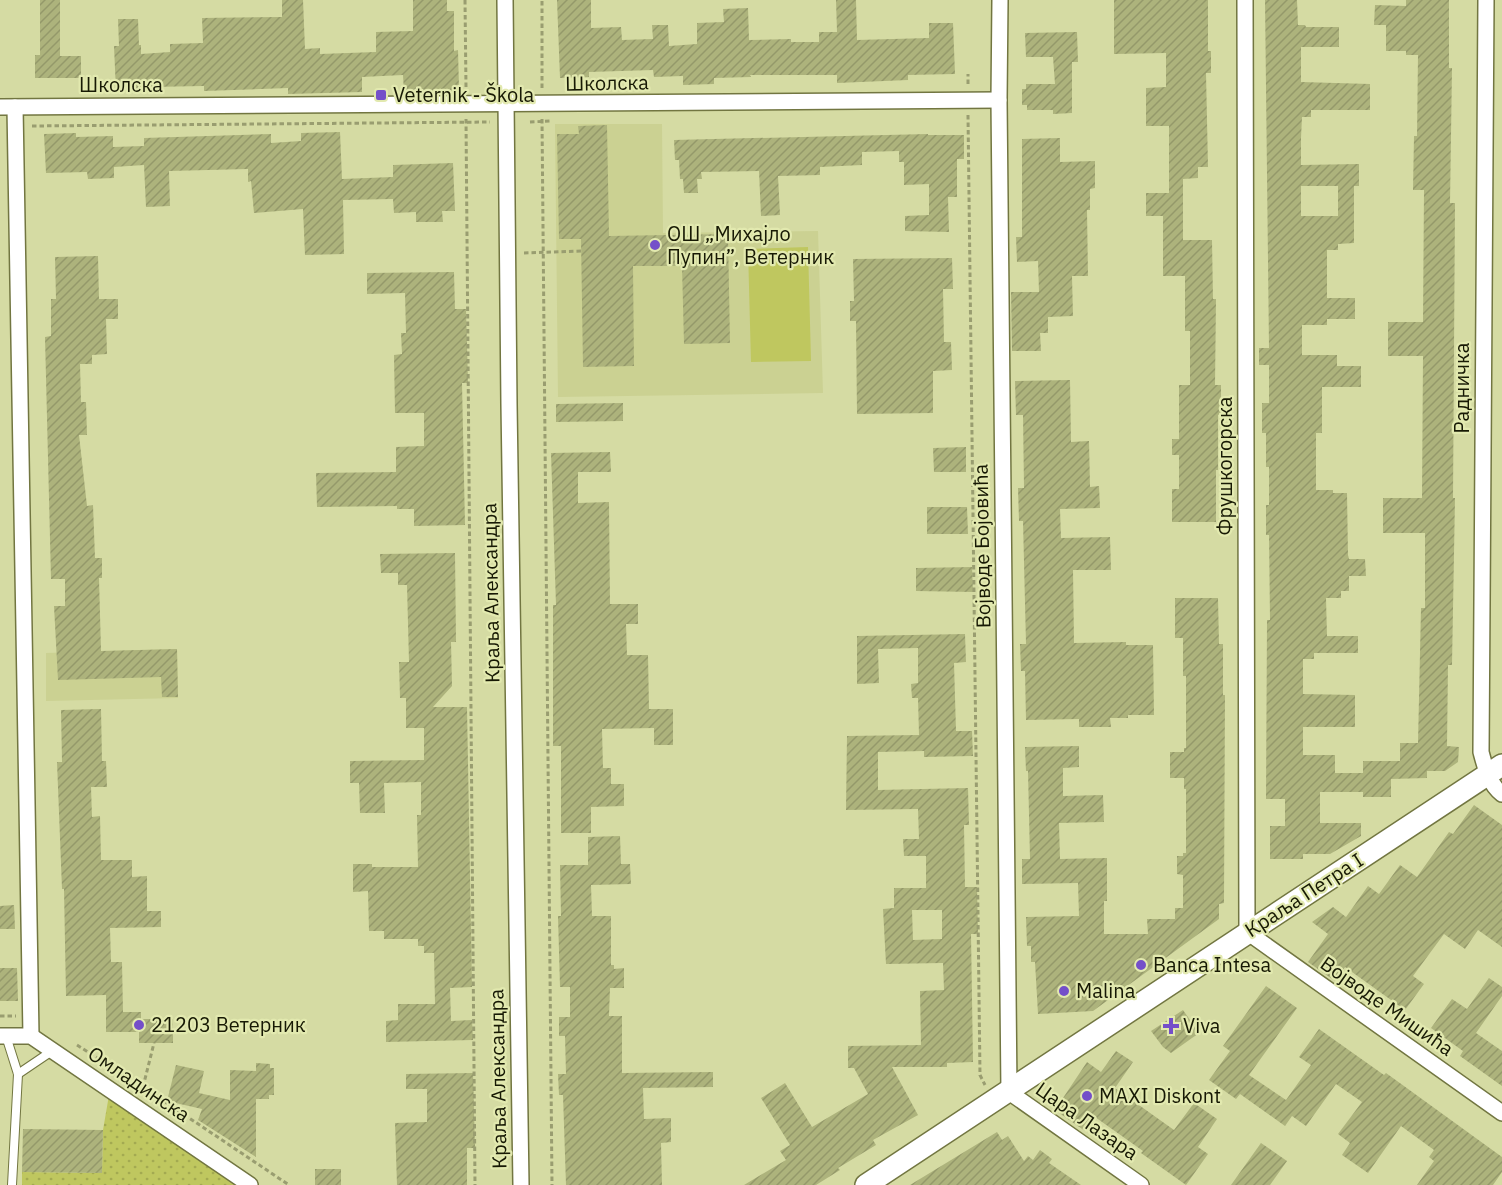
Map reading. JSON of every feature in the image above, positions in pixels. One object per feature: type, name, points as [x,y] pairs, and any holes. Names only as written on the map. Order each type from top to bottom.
[{"type":"street","name":"Краља Александра","points":[[506,0],[507,253],[521,1185]]},
{"type":"street","name":"Војводе Бојовића","points":[[1000,0],[1001,1097]]},
{"type":"street","name":"Фрушкогорска","points":[[1245,0],[1247,932]]},
{"type":"street","name":"Радничка","points":[[1486,0],[1481,752],[1495,770]]},
{"type":"street","name":"Школска","points":[[8,107],[999,100]]},
{"type":"street","points":[[3,1036],[32,1036],[16,126],[8,107]]},
{"type":"street","name":"Краља Петра I","points":[[866,1185],[1495,770]]},
{"type":"street","points":[[1495,770],[1498,790],[1502,794]]},
{"type":"street","name":"Војводе Мишића","points":[[1247,932],[1502,1113]]},
{"type":"street","name":"Омладинска","points":[[32,1036],[250,1185]]},
{"type":"street","name":"Цара Лазара","points":[[1001,1097],[1141,1185]]},
{"type":"lane","points":[[3,1036],[18,1074],[12,1185]]},
{"type":"lane","points":[[18,1074],[52,1051]]},
{"type":"path","points":[[465,0],[476,1185]]},
{"type":"path","points":[[542,0],[552,1185]]},
{"type":"path","points":[[968,74],[980,1075],[1001,1097]]},
{"type":"path","points":[[16,126],[554,122]]},
{"type":"path","points":[[507,253],[581,251]]},
{"type":"path","points":[[0,1016],[31,1016]]},
{"type":"path","points":[[68,1040],[143,1087],[289,1185]]},
{"type":"path","points":[[143,1087],[154,1043]]},
{"type":"shaded area","points":[[555,124],[662,124],[663,233],[818,231],[823,393],[558,397]]},
{"type":"shaded area","points":[[808,247],[811,361],[751,362],[748,249]]},
{"type":"shaded area","points":[[177,649],[178,698],[46,701],[46,653]]},
{"type":"shaded area","points":[[109,1095],[237,1185],[22,1185],[22,1172],[102,1173],[103,1130]]},
{"type":"building","points":[[40,0],[60,0],[60,56],[81,56],[81,78],[35,78],[35,55],[40,55]]},
{"type":"building","points":[[282,0],[303,0],[305,49],[320,48],[320,54],[376,52],[376,32],[413,31],[413,0],[447,0],[447,11],[454,11],[454,51],[458,50],[459,88],[452,94],[404,93],[403,75],[362,77],[362,92],[288,94],[288,88],[204,91],[204,86],[149,87],[149,90],[116,91],[114,46],[119,46],[118,19],[138,19],[141,54],[170,52],[170,44],[203,43],[202,18],[282,17]]},
{"type":"building","points":[[557,0],[591,0],[591,28],[621,27],[622,40],[653,39],[652,25],[668,25],[669,46],[697,44],[697,23],[724,22],[723,9],[748,8],[749,40],[791,39],[791,42],[819,42],[819,32],[837,32],[836,0],[856,0],[857,40],[929,38],[929,23],[953,23],[955,74],[908,75],[908,80],[837,83],[837,75],[750,75],[751,77],[714,78],[714,84],[683,85],[683,76],[654,77],[653,70],[589,72],[589,77],[560,78]]},
{"type":"building","points":[[1114,0],[1208,0],[1208,51],[1211,51],[1211,73],[1206,73],[1208,167],[1198,167],[1198,178],[1183,179],[1183,240],[1212,240],[1213,299],[1216,299],[1215,385],[1221,385],[1221,415],[1218,415],[1216,522],[1172,522],[1172,489],[1179,489],[1179,455],[1172,455],[1172,439],[1179,439],[1179,385],[1190,385],[1190,331],[1185,331],[1185,276],[1163,276],[1163,216],[1146,216],[1146,193],[1169,193],[1169,126],[1146,126],[1146,88],[1166,87],[1166,53],[1114,54]]},
{"type":"building","points":[[1265,0],[1297,0],[1298,25],[1339,27],[1339,47],[1301,47],[1301,82],[1370,84],[1370,110],[1311,110],[1311,117],[1302,117],[1301,138],[1301,165],[1359,164],[1359,186],[1354,186],[1354,243],[1338,244],[1338,250],[1327,250],[1327,298],[1355,298],[1355,319],[1327,319],[1327,325],[1302,325],[1302,355],[1337,355],[1337,366],[1361,366],[1361,387],[1322,387],[1322,433],[1316,433],[1316,490],[1347,493],[1348,555],[1349,559],[1365,559],[1366,576],[1349,576],[1349,591],[1341,591],[1341,598],[1326,598],[1327,636],[1358,636],[1358,653],[1314,653],[1314,659],[1303,659],[1303,694],[1355,695],[1355,727],[1303,727],[1303,755],[1335,755],[1335,773],[1363,773],[1363,761],[1400,761],[1400,743],[1418,743],[1421,608],[1425,608],[1425,533],[1383,533],[1383,498],[1422,498],[1423,356],[1388,356],[1388,322],[1423,322],[1424,190],[1413,190],[1414,136],[1417,136],[1418,55],[1406,55],[1406,51],[1386,51],[1386,25],[1374,25],[1375,5],[1406,6],[1406,0],[1449,0],[1449,68],[1452,68],[1450,203],[1455,203],[1453,498],[1455,498],[1452,665],[1448,665],[1447,746],[1459,747],[1458,762],[1445,771],[1427,771],[1427,778],[1391,779],[1391,797],[1363,797],[1363,792],[1320,792],[1320,823],[1361,823],[1361,836],[1330,854],[1303,854],[1303,859],[1270,859],[1270,826],[1285,826],[1285,799],[1266,799],[1267,620],[1270,620],[1269,535],[1266,535],[1266,505],[1269,505],[1269,467],[1266,467],[1266,433],[1262,433],[1262,403],[1269,403],[1269,365],[1259,365],[1259,348],[1269,348]],"holes":[[[1301,186],[1338,186],[1338,216],[1301,216]]]},
{"type":"building","points":[[1077,32],[1078,62],[1072,62],[1072,113],[1053,114],[1053,110],[1027,110],[1027,105],[1022,105],[1022,89],[1026,89],[1026,84],[1055,84],[1053,57],[1026,57],[1025,33]]},
{"type":"building","name":"ОШ „Михајло Пупин”, Ветерник","points":[[607,125],[609,236],[728,234],[730,343],[684,344],[682,266],[633,266],[634,366],[583,367],[581,239],[559,239],[557,134],[579,134],[578,126]]},
{"type":"building","points":[[340,132],[342,179],[393,177],[393,165],[453,163],[455,211],[442,211],[443,222],[416,222],[416,212],[394,213],[393,199],[343,200],[344,254],[305,255],[303,209],[254,213],[248,169],[169,171],[170,206],[146,207],[144,165],[114,167],[114,178],[88,179],[87,172],[46,173],[44,134],[76,133],[76,137],[113,136],[113,147],[144,146],[144,138],[271,134],[271,143],[301,141],[301,133]]},
{"type":"building","points":[[964,135],[964,159],[957,159],[957,197],[948,197],[949,232],[905,231],[905,216],[929,215],[929,184],[904,185],[904,162],[899,162],[899,151],[862,152],[862,165],[820,167],[820,175],[778,176],[780,215],[761,216],[759,171],[701,172],[702,179],[697,179],[698,193],[684,193],[683,179],[680,179],[679,160],[675,160],[674,140]]},
{"type":"building","points":[[1060,138],[1060,162],[1095,161],[1095,188],[1090,189],[1090,210],[1087,210],[1088,276],[1072,276],[1073,316],[1048,317],[1048,333],[1040,333],[1041,351],[1012,351],[1011,292],[1039,292],[1038,261],[1017,262],[1016,237],[1022,237],[1022,139]]},
{"type":"building","points":[[98,256],[99,299],[118,299],[118,319],[106,319],[107,354],[92,355],[92,364],[80,364],[81,402],[86,402],[87,435],[79,435],[87,506],[93,505],[95,558],[102,558],[102,578],[99,578],[101,651],[177,649],[178,697],[162,697],[161,677],[58,680],[54,606],[65,606],[65,579],[51,579],[45,337],[51,336],[51,299],[56,299],[55,257]]},
{"type":"building","points":[[952,258],[953,289],[943,289],[944,342],[951,342],[952,370],[933,371],[933,413],[857,414],[856,321],[850,321],[850,301],[854,301],[853,259]]},
{"type":"building","points":[[454,272],[455,309],[466,309],[468,383],[462,383],[465,525],[414,526],[414,509],[397,509],[397,506],[317,507],[316,473],[396,472],[396,447],[424,446],[424,413],[395,413],[394,355],[402,354],[401,333],[406,333],[405,293],[367,294],[367,273]]},
{"type":"building","points":[[1070,380],[1071,442],[1089,441],[1090,487],[1099,486],[1100,508],[1060,509],[1061,538],[1110,537],[1111,570],[1073,570],[1074,643],[1126,642],[1126,645],[1153,645],[1154,715],[1110,718],[1111,727],[1079,727],[1079,719],[1026,720],[1025,671],[1021,671],[1020,644],[1026,644],[1023,521],[1019,521],[1018,488],[1024,488],[1023,415],[1016,415],[1015,381]]},
{"type":"building","points":[[623,403],[623,421],[556,422],[556,404]]},
{"type":"building","points":[[966,447],[966,472],[934,472],[933,448]]},
{"type":"building","points":[[610,452],[611,472],[578,472],[578,503],[609,502],[610,604],[638,604],[638,624],[626,624],[627,655],[648,655],[649,709],[673,709],[673,745],[654,745],[654,728],[602,729],[603,768],[611,768],[611,784],[624,784],[624,806],[591,807],[591,833],[561,833],[561,746],[553,746],[553,605],[556,605],[551,453]]},
{"type":"building","points":[[927,507],[967,507],[968,534],[927,534]]},
{"type":"building","points":[[455,553],[456,642],[451,642],[452,686],[433,707],[467,707],[472,987],[450,988],[451,1021],[472,1020],[473,1040],[386,1042],[386,1021],[398,1020],[398,1004],[435,1004],[434,953],[424,953],[424,946],[418,946],[418,939],[384,939],[384,931],[369,931],[368,891],[353,892],[353,864],[372,864],[372,867],[418,867],[417,815],[421,815],[421,782],[384,783],[385,813],[360,813],[359,783],[350,783],[350,761],[424,760],[424,728],[406,728],[406,698],[400,698],[399,662],[409,662],[407,585],[398,585],[398,573],[381,573],[380,554]]},
{"type":"building","points":[[972,567],[973,592],[916,591],[916,568]]},
{"type":"building","points":[[1175,598],[1218,598],[1219,644],[1223,644],[1223,695],[1225,695],[1224,903],[1219,904],[1219,919],[1093,1011],[1038,1014],[1035,962],[1031,962],[1031,946],[1027,946],[1026,917],[1079,916],[1078,883],[1022,884],[1022,859],[1030,859],[1028,771],[1026,771],[1025,747],[1079,746],[1079,767],[1063,768],[1063,796],[1103,795],[1104,822],[1059,823],[1060,859],[1107,858],[1104,934],[1148,934],[1147,919],[1175,919],[1175,908],[1183,908],[1183,875],[1177,874],[1177,856],[1183,856],[1183,853],[1186,853],[1186,789],[1184,789],[1184,778],[1170,778],[1170,752],[1184,752],[1186,748],[1186,676],[1183,676],[1183,638],[1175,638]]},
{"type":"building","points":[[965,634],[966,662],[954,663],[956,731],[972,731],[973,756],[924,757],[924,751],[878,752],[878,790],[968,788],[969,825],[964,825],[965,887],[977,887],[978,934],[971,934],[973,1062],[947,1063],[947,1067],[892,1067],[918,1115],[873,1140],[876,1145],[838,1168],[840,1170],[816,1185],[744,1185],[786,1160],[780,1151],[790,1145],[761,1098],[785,1083],[812,1127],[868,1094],[854,1068],[848,1068],[848,1046],[921,1045],[920,991],[944,990],[943,963],[886,964],[883,909],[894,908],[894,888],[926,888],[926,856],[904,856],[903,839],[919,839],[918,809],[846,810],[847,736],[919,735],[918,698],[912,698],[911,684],[918,683],[918,648],[878,649],[879,683],[857,684],[857,636]],"holes":[[[912,910],[942,910],[942,939],[913,940]]]},
{"type":"building","points":[[101,709],[102,761],[106,761],[107,787],[91,787],[92,817],[100,816],[101,860],[132,860],[132,877],[147,876],[147,911],[161,911],[161,927],[110,928],[111,962],[122,962],[123,1012],[141,1012],[141,1019],[173,1019],[173,1043],[139,1043],[139,1032],[106,1032],[106,995],[66,996],[64,889],[62,889],[57,762],[62,762],[61,710]]},
{"type":"building","points":[[1474,805],[1502,825],[1502,947],[1478,930],[1465,949],[1444,934],[1413,976],[1424,984],[1405,1010],[1345,967],[1335,981],[1308,962],[1328,934],[1312,922],[1333,907],[1346,917],[1368,886],[1379,894],[1400,865],[1417,877],[1449,832],[1453,834]]},
{"type":"building","points":[[620,836],[621,864],[630,864],[631,884],[591,885],[592,916],[611,916],[611,965],[614,965],[614,969],[624,968],[624,988],[610,988],[609,1016],[622,1016],[622,1073],[713,1072],[713,1087],[643,1088],[644,1119],[671,1118],[671,1142],[661,1143],[662,1185],[566,1185],[563,1095],[559,1095],[558,1074],[566,1074],[565,1036],[559,1036],[559,1017],[570,1017],[570,987],[560,987],[558,916],[561,916],[560,865],[588,865],[588,837]]},
{"type":"building","points":[[14,905],[15,929],[0,929],[0,906]]},
{"type":"building","points":[[0,968],[17,968],[18,1001],[0,1001]]},
{"type":"building","points":[[1489,978],[1502,987],[1502,996],[1476,1033],[1502,1051],[1502,1086],[1460,1056],[1463,1051],[1431,1028],[1452,999],[1467,1009]]},
{"type":"building","points":[[1266,986],[1297,1008],[1249,1075],[1286,1100],[1311,1065],[1299,1057],[1319,1029],[1384,1075],[1386,1073],[1502,1157],[1502,1172],[1493,1185],[1417,1185],[1434,1161],[1429,1157],[1434,1150],[1401,1126],[1368,1173],[1342,1155],[1350,1143],[1338,1134],[1362,1102],[1336,1084],[1306,1126],[1292,1116],[1285,1126],[1240,1094],[1236,1099],[1209,1080],[1230,1051],[1223,1046]]},
{"type":"building","points":[[1183,1010],[1199,1033],[1171,1053],[1163,1047],[1151,1031]]},
{"type":"building","points":[[1116,1051],[1133,1062],[1115,1088],[1174,1130],[1194,1103],[1217,1119],[1198,1147],[1208,1154],[1186,1185],[1095,1117],[1085,1131],[1055,1110],[1087,1062],[1101,1072]]},
{"type":"building","points":[[256,1063],[270,1064],[270,1068],[274,1068],[274,1095],[269,1095],[269,1099],[256,1099],[256,1157],[198,1120],[202,1109],[167,1101],[176,1065],[204,1071],[199,1093],[230,1100],[230,1070],[256,1071]]},
{"type":"building","points":[[473,1073],[475,1148],[467,1148],[467,1185],[397,1185],[395,1123],[427,1122],[427,1089],[406,1089],[406,1074]]},
{"type":"building","points":[[23,1129],[103,1130],[102,1173],[22,1172]]},
{"type":"building","points":[[997,1132],[1002,1140],[1008,1136],[1024,1161],[1028,1156],[1033,1160],[1040,1150],[1052,1159],[1049,1163],[1081,1185],[910,1185]]},
{"type":"building","points":[[1261,1143],[1287,1161],[1270,1185],[1231,1185]]},
{"type":"building","points":[[315,1169],[341,1169],[341,1185],[315,1185]]},
{"type":"place","name":"Veternik - Škola","points":[[381,95]]},
{"type":"place","name":"ОШ „Михајло Пупин”, Ветерник","points":[[655,245]]},
{"type":"place","name":"Banca Intesa","points":[[1141,965]]},
{"type":"place","name":"Malina","points":[[1064,991]]},
{"type":"place","name":"21203 Ветерник","points":[[139,1025]]},
{"type":"place","name":"Viva","points":[[1171,1026]]},
{"type":"place","name":"MAXI Diskont","points":[[1087,1096]]}]
